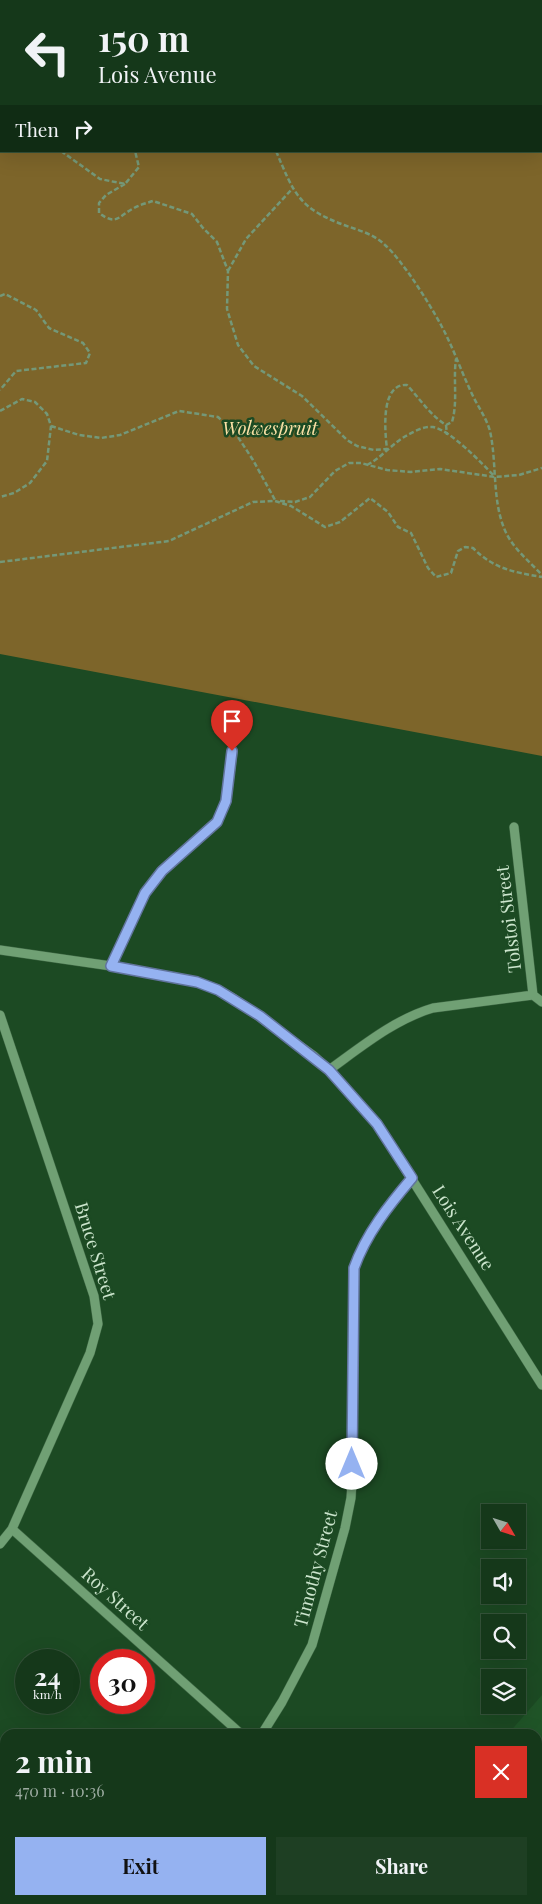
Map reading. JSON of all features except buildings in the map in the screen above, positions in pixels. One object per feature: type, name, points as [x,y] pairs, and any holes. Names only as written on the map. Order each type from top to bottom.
[{"type":"street","points":[[111,966],[145,893],[162,871],[217,822],[226,801],[232,751]]},
{"type":"street","name":"Tolstoi Street","points":[[514,827],[533,995],[542,1002]]},
{"type":"street","name":"Lois Avenue","points":[[0,950],[175,977],[218,990],[260,1016],[329,1070],[377,1124],[542,1385]]},
{"type":"street","points":[[329,1070],[368,1042],[419,1012],[433,1008],[533,995]]},
{"type":"street","name":"Bruce Street","points":[[0,1015],[94,1296],[98,1324],[90,1353],[12,1528],[0,1544]]},
{"type":"street","name":"Timothy Street","points":[[265,1729],[282,1702],[312,1645],[350,1506],[352,1482],[354,1268],[364,1243],[395,1198],[412,1178]]},
{"type":"street","name":"Roy Street","points":[[12,1528],[235,1729]]},
{"type":"path","points":[[62,152],[100,179],[125,184]]},
{"type":"path","points":[[134,152],[139,167],[125,184],[102,199],[99,203],[98,212],[108,220],[119,220],[133,208],[153,200],[192,214],[218,242],[228,271],[226,309],[238,345],[254,366],[302,396],[347,440],[357,446],[374,450],[387,449]]},
{"type":"path","points":[[276,152],[292,189],[298,198],[312,210],[331,220],[368,234],[384,244],[407,272],[441,324],[490,431],[498,502],[504,529],[517,549],[542,576]]},
{"type":"path","points":[[228,271],[246,240],[292,189]]},
{"type":"path","points":[[0,296],[5,294],[36,310],[49,328],[83,343],[90,353],[86,363],[16,371],[0,390]]},
{"type":"path","points":[[446,425],[452,422],[454,413],[454,372],[456,359]]},
{"type":"path","points":[[387,449],[385,422],[388,402],[393,390],[401,385],[407,385],[433,417],[446,425]]},
{"type":"path","points":[[0,411],[22,399],[35,402],[47,414],[51,426],[46,460],[30,483],[14,493],[0,497]]},
{"type":"path","points":[[51,426],[79,435],[101,438],[120,435],[179,411],[218,417],[236,434],[276,501],[292,506],[325,527],[340,522],[370,498],[388,512],[398,527],[411,533],[428,568],[436,577],[451,573],[458,551],[465,548],[473,548],[486,560],[513,572],[542,576]]},
{"type":"path","points":[[446,425],[447,435]]},
{"type":"path","points":[[367,465],[376,460],[387,449],[420,429],[434,427],[476,457],[495,477]]},
{"type":"path","points":[[0,562],[169,541],[252,502],[295,502],[310,497],[335,470],[349,463],[387,470],[411,472],[440,469],[495,477],[519,475],[542,468]]},
{"type":"shaded area","points":[[542,1695],[542,1729],[512,1729]]},
{"type":"green space","name":"Wolwespruit","points":[[0,152],[542,152],[542,756],[0,654]]},
{"type":"route","points":[[232,751],[226,801],[217,822],[162,871],[145,893],[111,966],[197,982],[233,998],[260,1016],[314,1056],[329,1070],[377,1124],[412,1178],[395,1198],[364,1243],[354,1268],[352,1464]]}]
